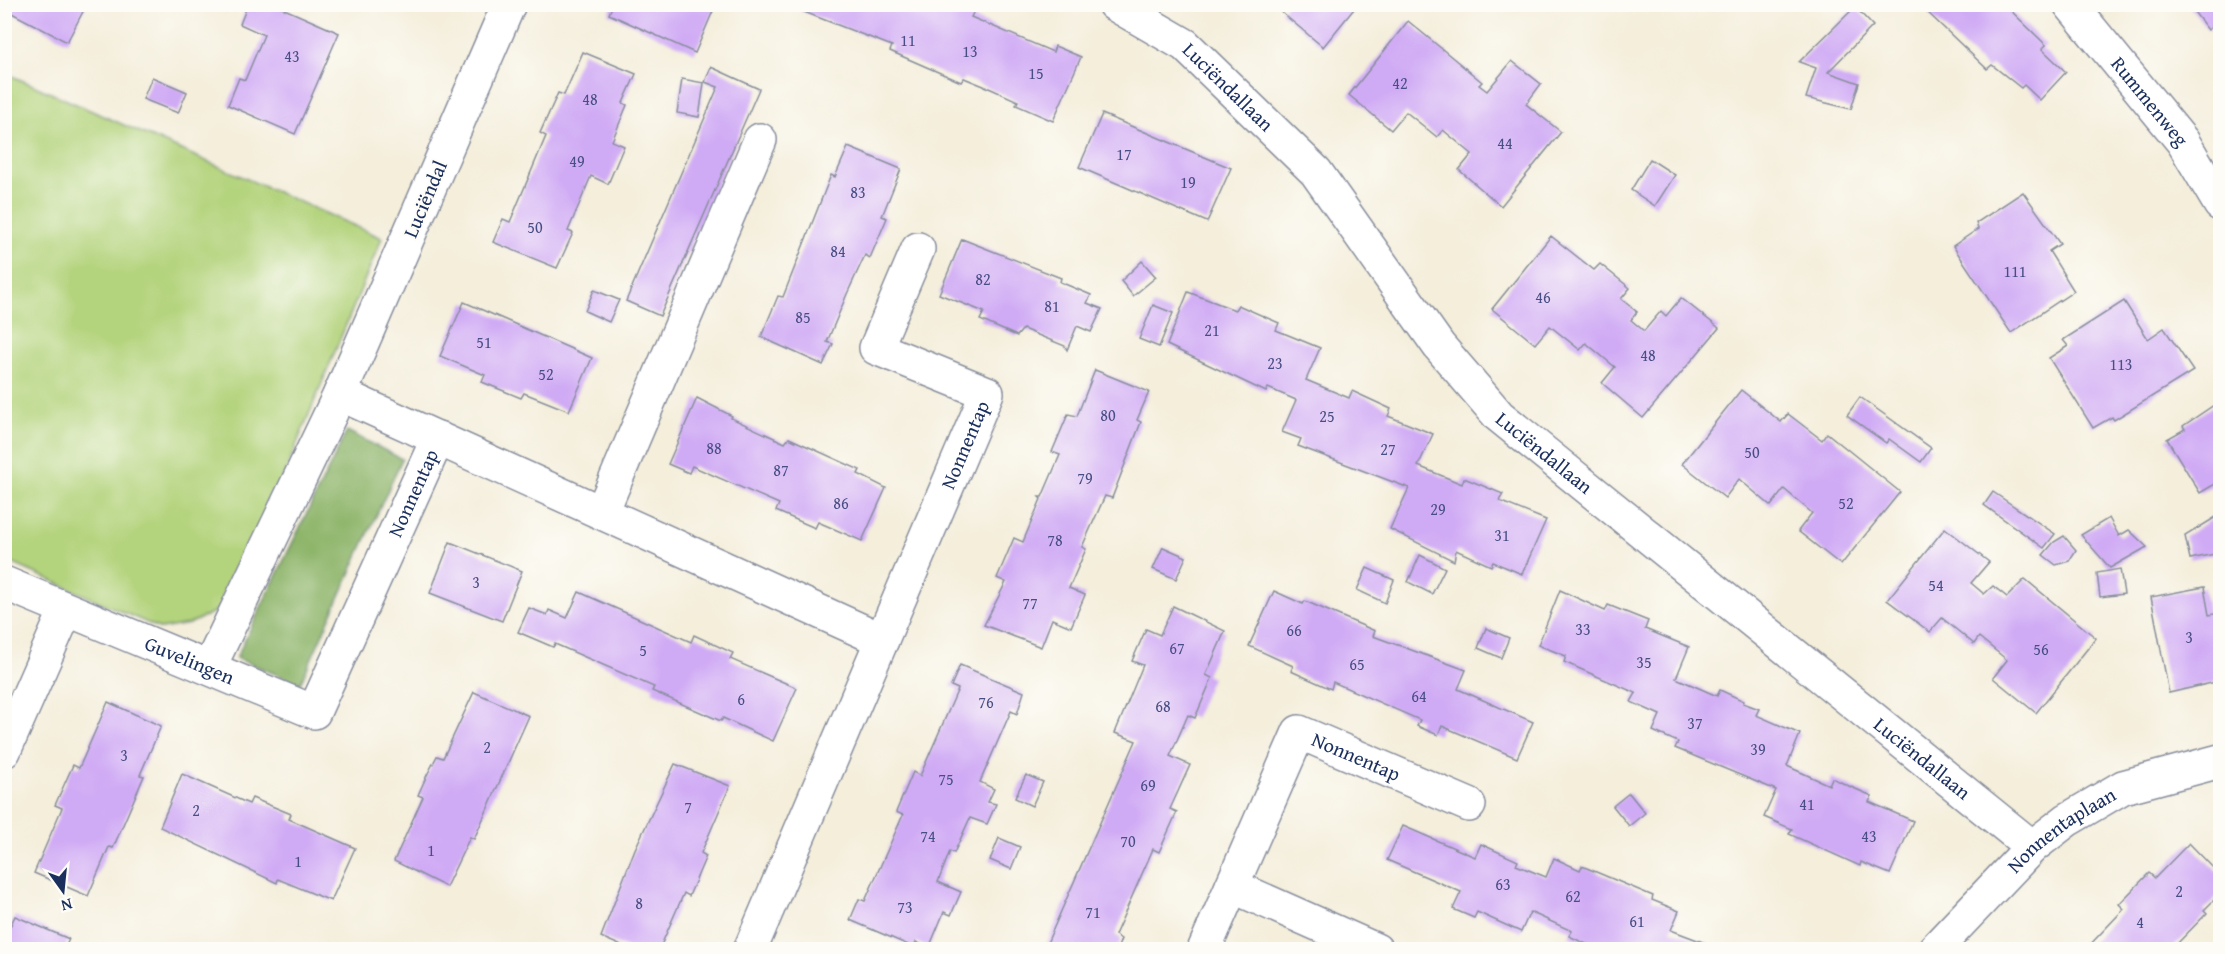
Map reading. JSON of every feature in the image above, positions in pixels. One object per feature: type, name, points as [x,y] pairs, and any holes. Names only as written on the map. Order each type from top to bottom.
[{"type":"street","name":"Luciëndal","points":[[210,666],[340,393],[509,4]]},
{"type":"street","name":"Luciëndallaan","points":[[1114,4],[1185,45],[1316,172],[1439,346],[1499,416],[2032,847]]},
{"type":"street","name":"Rummenweg","points":[[2070,4],[2183,142],[2220,204]]},
{"type":"street","points":[[602,512],[759,140]]},
{"type":"street","name":"Nonnentap","points":[[753,948],[987,393],[876,348],[918,249]]},
{"type":"street","points":[[340,393],[438,438]]},
{"type":"street","name":"Nonnentap","points":[[314,712],[438,438],[882,640]]},
{"type":"street","name":"Guvelingen","points":[[4,583],[66,610],[210,666],[314,712]]},
{"type":"street","points":[[4,751],[66,610]]},
{"type":"street","name":"Nonnentap","points":[[1204,950],[1299,732],[1469,805]]},
{"type":"street","name":"Nonnentaplaan","points":[[1934,950],[2032,847],[2067,820],[2123,787],[2220,761]]},
{"type":"street","points":[[1232,886],[1376,950]]},
{"type":"green space","points":[[5,73],[382,238],[235,593],[214,612],[189,624],[161,629],[5,560]]},
{"type":"green space","points":[[347,431],[402,459],[300,684],[236,658]]},
{"type":"building","points":[[4,4],[87,4],[67,42],[4,9]]},
{"type":"building","points":[[248,4],[273,4],[339,33],[295,134],[228,105],[239,78],[245,80],[264,35],[240,24]]},
{"type":"building","points":[[613,4],[716,4],[695,53],[609,14]]},
{"type":"building","points":[[801,4],[958,4],[974,11],[971,17],[1053,52],[1055,46],[1081,57],[1053,121],[1016,105],[1018,101],[991,89],[964,78],[961,82],[890,51],[892,46],[799,10]]},
{"type":"building","points":[[1287,4],[1358,4],[1323,47],[1281,12]]},
{"type":"building","points":[[1927,4],[2004,4],[2046,45],[2042,49],[2066,72],[2040,100],[2024,85],[2021,88],[1992,65],[1987,69],[1923,8]]},
{"type":"building","points":[[2188,4],[2220,4],[2220,20],[2208,30]]},
{"type":"building","points":[[1855,7],[1873,26],[1828,72],[1859,83],[1851,109],[1806,98],[1816,68],[1799,62]]},
{"type":"building","points":[[1408,21],[1482,82],[1479,85],[1487,91],[1512,61],[1541,84],[1526,104],[1561,132],[1501,206],[1459,170],[1472,154],[1443,130],[1437,137],[1406,112],[1391,130],[1349,95]]},
{"type":"building","points":[[583,52],[636,74],[623,103],[627,105],[612,141],[624,146],[608,184],[591,176],[568,231],[573,233],[557,268],[493,242],[503,219],[510,222],[546,136],[540,133],[558,93],[564,95]]},
{"type":"building","points":[[711,67],[759,89],[660,316],[626,301],[718,87],[705,82]]},
{"type":"building","points":[[152,77],[187,92],[178,113],[143,99]]},
{"type":"building","points":[[682,79],[704,83],[699,117],[677,113]]},
{"type":"building","points":[[1102,114],[1231,168],[1207,222],[1079,167]]},
{"type":"building","points":[[848,147],[901,169],[882,216],[887,218],[870,258],[865,255],[847,294],[827,342],[833,344],[823,365],[761,337],[778,296],[783,297],[831,175],[835,177]]},
{"type":"building","points":[[1650,159],[1675,175],[1655,206],[1631,190]]},
{"type":"building","points":[[2023,192],[2060,244],[2049,251],[2074,291],[2011,333],[1953,246],[1978,229],[1976,223]]},
{"type":"building","points":[[1551,236],[1594,270],[1600,264],[1630,288],[1621,299],[1637,312],[1631,320],[1644,331],[1661,311],[1666,316],[1681,298],[1719,328],[1643,418],[1602,383],[1615,367],[1586,343],[1580,350],[1550,326],[1535,344],[1492,309]]},
{"type":"building","points":[[962,239],[1061,278],[1060,282],[1091,295],[1087,303],[1102,309],[1091,332],[1077,326],[1067,350],[1065,346],[1023,329],[1017,336],[980,320],[984,312],[939,294]]},
{"type":"building","points":[[1142,261],[1156,277],[1133,296],[1121,281]]},
{"type":"building","points":[[594,290],[619,300],[609,322],[585,311]]},
{"type":"building","points":[[1188,292],[1235,310],[1238,305],[1279,323],[1276,330],[1320,348],[1306,380],[1349,398],[1352,391],[1391,409],[1388,416],[1433,434],[1418,466],[1462,484],[1464,478],[1503,494],[1499,501],[1546,520],[1522,574],[1493,562],[1491,566],[1456,550],[1454,561],[1390,529],[1409,488],[1298,446],[1301,439],[1282,432],[1296,400],[1268,388],[1266,392],[1167,345]]},
{"type":"building","points":[[2124,301],[2148,339],[2164,328],[2193,371],[2114,420],[2112,417],[2093,428],[2049,358],[2068,346],[2063,340]]},
{"type":"building","points":[[464,302],[592,358],[569,411],[524,393],[521,398],[482,382],[485,375],[440,356]]},
{"type":"building","points":[[1153,305],[1173,313],[1159,347],[1139,339]]},
{"type":"building","points":[[1095,370],[1149,392],[1137,420],[1141,422],[1112,498],[1105,496],[1082,547],[1086,549],[1069,588],[1085,595],[1071,627],[1052,619],[1041,647],[984,625],[1006,582],[997,578],[1014,538],[1023,542],[1041,499],[1039,497],[1042,497],[1060,455],[1052,452],[1068,414],[1077,416]]},
{"type":"building","points":[[1741,390],[1781,422],[1788,414],[1822,440],[1827,433],[1900,492],[1841,565],[1798,531],[1812,513],[1784,489],[1771,506],[1739,479],[1725,498],[1682,464]]},
{"type":"building","points":[[1860,397],[1931,448],[1921,462],[1889,439],[1886,443],[1847,415]]},
{"type":"building","points":[[697,398],[732,416],[731,418],[785,443],[789,438],[860,470],[858,474],[886,488],[862,541],[818,522],[815,528],[776,511],[779,504],[692,466],[689,473],[668,464]]},
{"type":"building","points":[[2220,401],[2220,481],[2200,493],[2167,439],[2185,429],[2183,426]]},
{"type":"building","points":[[1993,492],[2055,534],[2044,548],[1984,505]]},
{"type":"building","points":[[2216,517],[2220,529],[2220,553],[2190,559],[2185,536]]},
{"type":"building","points":[[2109,518],[2119,536],[2129,530],[2147,547],[2110,568],[2081,535]]},
{"type":"building","points":[[1945,528],[1989,562],[1971,583],[1984,594],[1993,586],[2007,597],[2025,579],[2096,638],[2036,713],[1993,678],[2007,660],[1979,637],[1974,644],[1942,618],[1930,632],[1887,600]]},
{"type":"building","points":[[2064,536],[2076,550],[2069,561],[2056,565],[2043,555],[2054,542]]},
{"type":"building","points":[[450,542],[522,571],[502,621],[430,593]]},
{"type":"building","points":[[1163,547],[1186,557],[1176,579],[1153,569]]},
{"type":"building","points":[[1420,555],[1445,568],[1432,594],[1408,582]]},
{"type":"building","points":[[1367,568],[1394,580],[1385,603],[1357,590]]},
{"type":"building","points":[[2120,569],[2124,594],[2100,597],[2097,573]]},
{"type":"building","points":[[2204,587],[2209,615],[2220,613],[2220,658],[2217,658],[2220,681],[2169,693],[2151,597]]},
{"type":"building","points":[[1560,590],[1605,611],[1608,605],[1648,621],[1645,629],[1689,647],[1676,678],[1717,696],[1720,690],[1759,709],[1756,715],[1800,734],[1787,766],[1829,785],[1832,778],[1872,796],[1869,802],[1913,821],[1890,874],[1861,862],[1860,866],[1789,834],[1792,829],[1764,817],[1776,790],[1675,748],[1678,742],[1653,731],[1660,715],[1631,702],[1636,693],[1564,662],[1566,656],[1538,645]]},
{"type":"building","points":[[1274,591],[1303,604],[1305,601],[1375,631],[1373,636],[1466,670],[1458,689],[1533,722],[1517,758],[1442,726],[1438,735],[1417,726],[1420,720],[1333,682],[1331,689],[1291,671],[1293,666],[1249,646]]},
{"type":"building","points":[[579,592],[691,642],[694,635],[733,653],[730,659],[797,688],[773,741],[723,718],[721,721],[652,691],[654,687],[555,644],[553,647],[518,632],[529,608],[547,615],[549,610],[567,618]]},
{"type":"building","points":[[1173,606],[1225,631],[1206,675],[1212,678],[1195,718],[1188,715],[1170,756],[1190,765],[1170,809],[1177,812],[1159,852],[1153,849],[1115,935],[1121,939],[1117,950],[1044,950],[1136,741],[1115,733],[1143,665],[1132,661],[1146,629],[1160,635]]},
{"type":"building","points":[[1486,628],[1509,638],[1501,658],[1478,648]]},
{"type":"building","points":[[960,665],[1024,692],[1017,714],[1011,711],[980,782],[994,789],[988,802],[996,804],[987,824],[970,818],[954,853],[950,851],[938,882],[961,892],[951,915],[944,912],[929,948],[916,942],[913,947],[850,920],[859,899],[865,901],[903,815],[896,812],[913,772],[920,776],[958,689],[951,686]]},
{"type":"building","points":[[474,692],[529,716],[474,839],[470,837],[446,887],[394,861],[423,797],[418,795],[427,775],[437,756],[443,758]]},
{"type":"building","points":[[108,702],[161,726],[140,775],[144,776],[113,848],[109,847],[88,896],[34,873],[62,808],[55,805],[73,765],[79,768]]},
{"type":"building","points":[[675,764],[730,786],[701,853],[706,856],[689,896],[684,893],[659,950],[631,950],[601,937],[635,849]]},
{"type":"building","points":[[182,774],[249,804],[252,798],[291,814],[289,819],[355,848],[331,901],[278,879],[277,883],[160,827]]},
{"type":"building","points":[[1026,775],[1043,782],[1032,806],[1015,798]]},
{"type":"building","points":[[1629,793],[1645,813],[1629,826],[1613,806]]},
{"type":"building","points":[[1403,826],[1475,857],[1481,844],[1518,861],[1516,865],[1546,877],[1554,858],[1580,870],[1582,866],[1653,896],[1652,900],[1679,911],[1671,930],[1724,950],[1599,950],[1569,936],[1572,931],[1530,912],[1521,932],[1477,912],[1474,918],[1453,909],[1461,892],[1387,860]]},
{"type":"building","points":[[999,838],[1020,847],[1011,869],[990,860]]},
{"type":"building","points":[[2189,843],[2220,875],[2220,894],[2204,910],[2207,913],[2171,950],[2085,950],[2124,909],[2119,904],[2149,873],[2155,878]]},
{"type":"building","points":[[15,916],[69,939],[64,950],[4,950],[4,939]]}]
